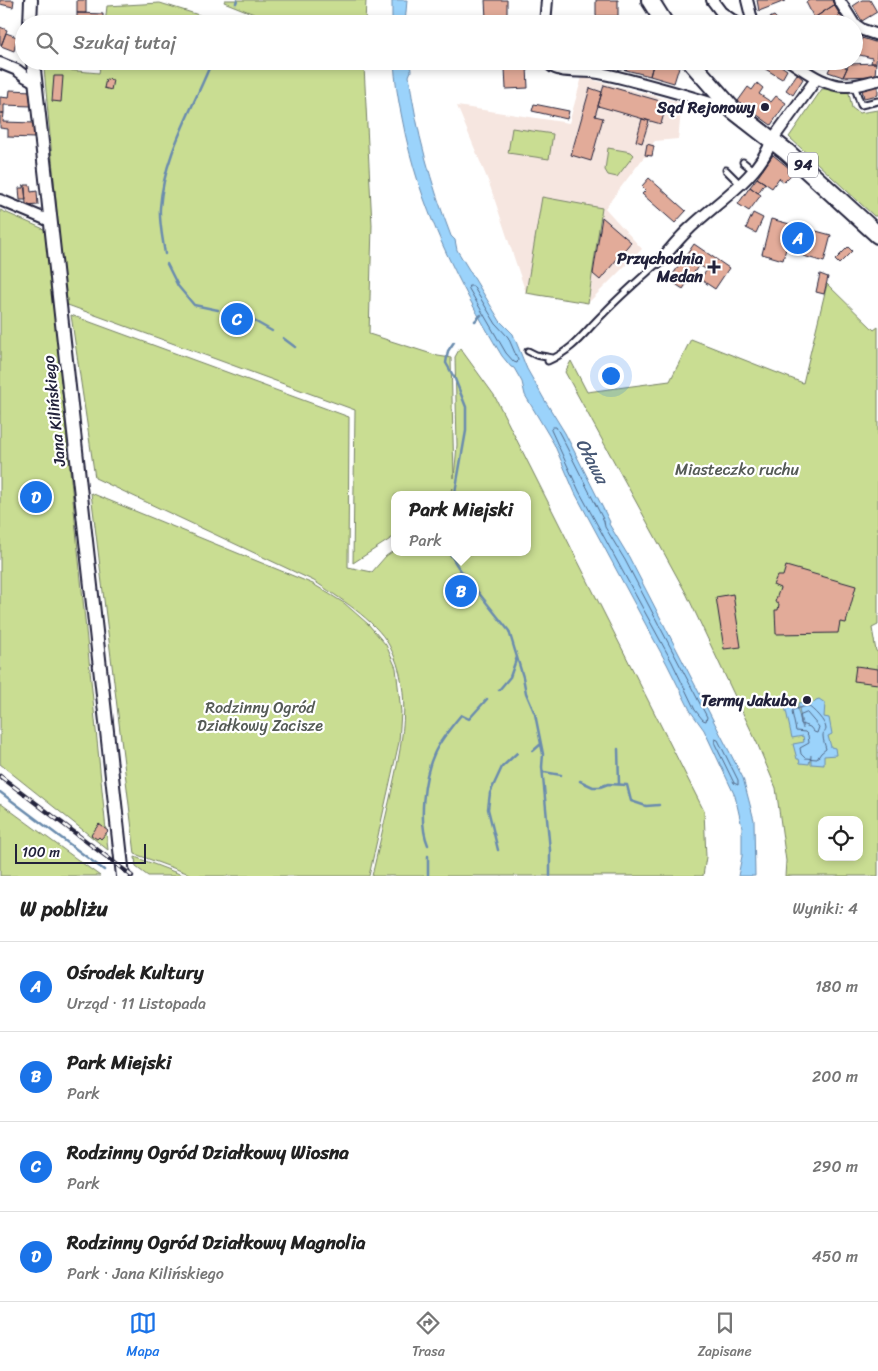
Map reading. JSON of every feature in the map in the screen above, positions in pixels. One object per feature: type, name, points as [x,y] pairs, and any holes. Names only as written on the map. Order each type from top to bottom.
[{"type":"main road","points":[[650,0],[659,15]]},
{"type":"main road","name":"94","points":[[698,70],[733,110],[806,168],[878,235]]},
{"type":"street","points":[[30,15],[31,0]]},
{"type":"street","points":[[545,15],[546,0]]},
{"type":"street","points":[[712,0],[725,15]]},
{"type":"street","points":[[747,0],[751,15]]},
{"type":"street","points":[[839,0],[848,15]]},
{"type":"street","points":[[863,30],[878,35]]},
{"type":"street","points":[[0,63],[15,69]]},
{"type":"street","points":[[17,70],[35,82]]},
{"type":"street","name":"Jana Kilińskiego","points":[[34,70],[123,876]]},
{"type":"street","points":[[564,70],[583,70],[607,74],[697,98],[733,110]]},
{"type":"street","points":[[804,70],[817,78],[846,86],[878,80]]},
{"type":"street","points":[[659,262],[689,229],[754,171],[772,140],[817,78]]},
{"type":"street","points":[[0,200],[50,222]]},
{"type":"lane","points":[[854,85],[861,105],[878,101]]},
{"type":"lane","points":[[743,162],[754,171]]},
{"type":"lane","points":[[726,170],[740,184]]},
{"type":"lane","points":[[528,351],[550,359],[559,356],[580,340],[604,313],[659,262]]},
{"type":"shaded area","points":[[582,77],[682,103],[678,139],[655,141],[653,143],[652,156],[644,157],[605,208],[642,249],[588,303],[526,293],[489,183],[457,106],[569,123]]},
{"type":"green space","points":[[225,0],[366,0],[365,15],[256,15],[224,2]]},
{"type":"green space","points":[[160,3],[199,15],[106,15],[107,6]]},
{"type":"green space","points":[[44,70],[99,73],[100,70],[364,70],[372,225],[369,334],[438,356],[451,358],[454,478],[457,445],[455,357],[460,348],[494,395],[704,811],[706,857],[703,876],[372,876],[398,760],[403,721],[404,701],[402,682],[397,663],[389,645],[365,618],[314,581],[95,478],[71,315],[349,417],[348,567],[372,572],[391,553],[391,556],[531,556],[531,491],[452,491],[453,488],[450,491],[391,491],[391,539],[353,563],[355,410],[65,304]]},
{"type":"green space","points":[[848,88],[852,108],[859,113],[878,110],[878,216],[874,216],[789,137],[822,89]]},
{"type":"green space","points":[[512,128],[553,134],[549,159],[508,153]]},
{"type":"green space","points":[[608,148],[631,152],[634,155],[617,177],[608,175],[605,170]]},
{"type":"green space","points":[[542,197],[602,208],[588,303],[526,293]]},
{"type":"green space","points":[[0,210],[46,230],[108,850],[0,764]]},
{"type":"green space","name":"Miasteczko ruchu","points":[[827,284],[874,330],[878,327],[878,625],[872,628],[876,651],[878,652],[878,876],[785,876],[786,861],[776,788],[757,743],[687,595],[565,372],[571,361],[587,392],[670,381],[691,339],[803,383]]},
{"type":"green space","name":"Rodzinny Ogród Działkowy Zacisze","points":[[91,493],[313,584],[344,603],[368,624],[386,645],[396,668],[401,712],[399,742],[369,876],[195,876],[135,854]]},
{"type":"green space","points":[[0,803],[100,876],[0,876]]},
{"type":"green space","points":[[135,857],[185,876],[148,876],[136,867]]},
{"type":"water","points":[[392,0],[407,0],[406,15],[392,15]]},
{"type":"water","points":[[395,70],[411,70],[409,76],[412,96],[425,157],[437,197],[451,236],[455,240],[457,250],[500,321],[513,334],[527,369],[565,433],[610,522],[609,524],[629,557],[743,778],[754,820],[755,876],[738,876],[742,856],[742,827],[735,796],[704,730],[691,712],[575,493],[554,444],[525,395],[522,382],[514,368],[502,356],[485,328],[441,242],[418,181],[409,150]]},
{"type":"water","points":[[819,699],[825,703],[824,717],[829,718],[832,734],[828,736],[831,747],[835,748],[836,755],[824,756],[824,765],[811,764],[811,755],[809,764],[800,763],[793,744],[804,742],[803,736],[792,738],[785,706],[796,704],[803,729],[798,703],[811,701],[812,704]]},
{"type":"building","points":[[0,0],[14,0],[13,7],[0,4]]},
{"type":"building","points":[[77,0],[86,0],[86,13],[77,13]]},
{"type":"building","points":[[485,0],[507,0],[507,15],[486,15]]},
{"type":"building","points":[[596,0],[618,0],[618,15],[596,15]]},
{"type":"building","points":[[757,0],[785,0],[785,1],[759,11]]},
{"type":"building","points":[[810,0],[832,0],[834,5],[819,15],[812,15],[806,2]]},
{"type":"building","points":[[862,0],[870,0],[877,12],[863,20],[863,15],[858,15],[853,6]]},
{"type":"building","points":[[834,5],[840,15],[819,15]]},
{"type":"building","points":[[77,13],[103,14],[103,15],[77,15]]},
{"type":"building","points":[[0,27],[7,30],[1,46],[0,45]]},
{"type":"building","points":[[6,33],[15,36],[14,51],[1,46]]},
{"type":"building","points":[[863,38],[878,43],[876,63],[871,63],[872,58],[863,56]]},
{"type":"building","points":[[863,63],[876,63],[875,76],[843,77],[846,70],[863,70]]},
{"type":"building","points":[[505,70],[527,70],[528,88],[506,89]]},
{"type":"building","points":[[626,70],[652,70],[650,76]]},
{"type":"building","points":[[652,70],[678,70],[674,83],[650,76]]},
{"type":"building","points":[[767,70],[787,70],[782,79]]},
{"type":"building","points":[[829,70],[846,70],[843,77],[828,72]]},
{"type":"building","points":[[797,74],[803,79],[793,95],[786,90]]},
{"type":"building","points":[[54,76],[63,76],[61,102],[52,101]]},
{"type":"building","points":[[106,79],[113,80],[111,90],[104,88]]},
{"type":"building","name":"Sąd Rejonowy","points":[[757,83],[763,88],[759,94],[771,102],[776,96],[786,103],[771,125],[738,101],[748,87],[752,90]]},
{"type":"building","points":[[878,83],[878,95],[864,98],[861,86]]},
{"type":"building","points":[[604,85],[667,103],[661,124],[598,106]]},
{"type":"building","points":[[590,88],[602,92],[595,116],[603,118],[591,161],[571,155]]},
{"type":"building","points":[[10,90],[32,91],[31,106],[4,105],[4,113],[0,113],[0,97],[9,98]]},
{"type":"building","points":[[534,104],[569,111],[567,119],[532,111]]},
{"type":"building","points":[[0,113],[4,113],[3,122],[35,123],[34,138],[8,137],[8,129],[0,128]]},
{"type":"building","points":[[642,119],[649,121],[642,143],[636,141]]},
{"type":"building","points":[[647,144],[654,146],[652,156],[645,155]]},
{"type":"building","points":[[773,155],[794,172],[784,182],[779,178],[772,188],[757,178]]},
{"type":"building","points":[[649,178],[686,211],[675,223],[642,194],[646,190],[642,186]]},
{"type":"building","points":[[757,178],[765,183],[758,193],[750,187]]},
{"type":"building","points":[[23,185],[26,200],[20,200],[19,188],[23,188]]},
{"type":"building","points":[[25,185],[30,185],[31,192],[37,191],[38,205],[26,206]]},
{"type":"building","points":[[750,187],[761,195],[749,211],[738,204]]},
{"type":"building","points":[[753,213],[763,218],[756,233],[746,228]]},
{"type":"building","points":[[602,217],[631,242],[600,280],[593,274]]},
{"type":"building","points":[[771,219],[831,235],[824,262],[800,255],[803,244],[788,241],[783,260],[762,254]]},
{"type":"building","name":"Przychodnia Medan","points":[[694,244],[729,268],[715,289],[700,279],[707,270],[699,265],[683,289],[669,280]]},
{"type":"building","points":[[848,247],[852,251],[839,264],[835,260]]},
{"type":"building","points":[[820,274],[828,277],[824,294],[816,292]]},
{"type":"building","points":[[786,566],[856,586],[846,623],[840,622],[838,633],[776,634],[775,610],[778,610],[779,604],[775,602],[780,588],[773,585],[777,576],[783,576]]},
{"type":"building","points":[[733,594],[741,647],[724,649],[716,597]]},
{"type":"building","points":[[856,666],[878,669],[878,684],[854,681]]},
{"type":"building","points":[[99,824],[108,831],[101,839],[99,837],[97,839],[91,835]]},
{"type":"waterway","points":[[165,254],[160,208],[167,169],[180,133],[208,70]]},
{"type":"waterway","points":[[167,264],[178,286],[194,305],[218,310]]},
{"type":"waterway","points":[[228,312],[249,318],[272,331]]},
{"type":"waterway","points":[[475,321],[481,315]]},
{"type":"waterway","points":[[283,338],[295,347]]},
{"type":"waterway","points":[[454,342],[448,351],[446,363],[455,379],[466,407],[466,431],[455,491]]},
{"type":"waterway","points":[[451,556],[509,631],[526,693],[535,714],[543,754],[542,767],[550,850],[550,876]]},
{"type":"waterway","points":[[499,690],[510,677],[517,657]]},
{"type":"waterway","points":[[428,845],[423,824],[423,799],[430,763],[443,739],[461,715],[469,719],[487,699]]},
{"type":"waterway","points":[[533,751],[541,744]]},
{"type":"waterway","points":[[618,749],[619,784]]},
{"type":"waterway","points":[[498,850],[488,809],[490,793],[502,767],[517,753]]},
{"type":"waterway","points":[[544,772],[561,775]]},
{"type":"waterway","points":[[580,781],[593,787],[608,784],[627,785],[631,801],[646,806],[659,805]]},
{"type":"waterway","points":[[0,792],[104,870]]},
{"type":"waterway","points":[[428,856],[428,876]]},
{"type":"railway","points":[[0,776],[132,876]]},
{"type":"place","name":"Sąd Rejonowy","points":[[765,107]]},
{"type":"place","name":"Ośrodek Kultury","points":[[798,238]]},
{"type":"place","name":"Przychodnia Medan","points":[[714,267]]},
{"type":"place","name":"Rodzinny Ogród Działkowy Wiosna","points":[[237,319]]},
{"type":"place","name":"Rodzinny Ogród Działkowy Magnolia","points":[[36,497]]},
{"type":"place","name":"Park Miejski","points":[[461,591]]},
{"type":"place","name":"Termy Jakuba","points":[[807,700]]},
{"type":"water label","name":"Oława","points":[[592,461]]}]
